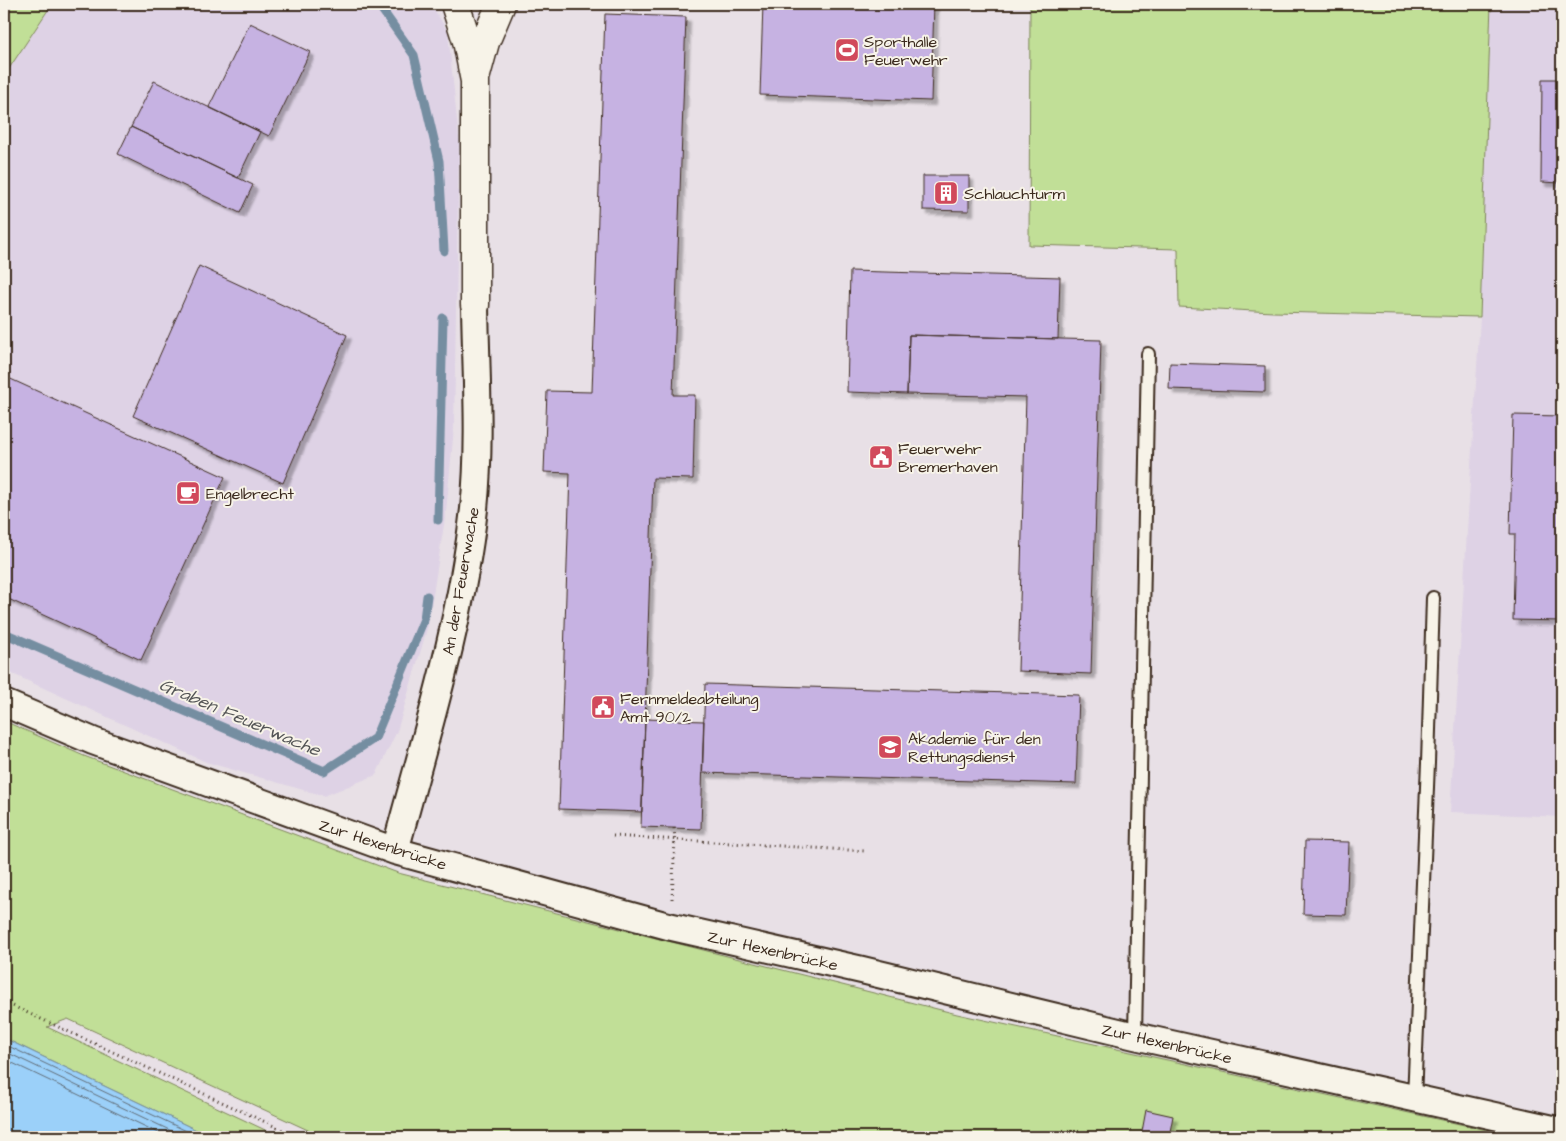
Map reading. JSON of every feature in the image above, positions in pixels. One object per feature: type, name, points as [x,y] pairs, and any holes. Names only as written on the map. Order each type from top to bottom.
[{"type":"highway","points":[[455,4],[467,41],[475,82],[476,305]]},
{"type":"highway","points":[[475,82],[485,42],[501,4]]},
{"type":"street","name":"An der Feuerwache","points":[[395,851],[449,647],[468,552],[474,508],[477,453],[476,305]]},
{"type":"street","name":"Zur Hexenbrücke","points":[[4,703],[93,741],[395,851],[668,926],[862,970],[1135,1036],[1562,1131]]},
{"type":"lane","points":[[1135,1036],[1148,354]]},
{"type":"lane","points":[[1414,1099],[1433,598]]},
{"type":"path","points":[[668,926],[673,891],[674,828]]},
{"type":"path","points":[[613,836],[865,851]]},
{"type":"path","points":[[4,1002],[298,1137]]},
{"type":"shaded area","points":[[52,4],[431,4],[448,32],[459,140],[454,428],[446,512],[428,626],[397,731],[376,775],[324,796],[206,762],[4,670],[4,76]]},
{"type":"shaded area","points":[[1491,4],[1562,4],[1562,817],[1450,812],[1480,317]]},
{"type":"green space","points":[[4,4],[52,4],[4,76]]},
{"type":"green space","points":[[1030,4],[1491,4],[1480,317],[1273,312],[1179,307],[1178,249],[1029,245]]},
{"type":"green space","points":[[4,721],[84,756],[398,873],[957,1014],[1519,1137],[323,1137],[68,1019],[47,1027],[280,1137],[211,1137],[4,1038]]},
{"type":"water","points":[[4,1038],[12,1042],[211,1137],[4,1137]]},
{"type":"building","name":"Sporthalle Feuerwehr","points":[[763,4],[934,4],[931,101],[760,95]]},
{"type":"building","points":[[605,14],[686,17],[673,395],[695,395],[693,479],[653,478],[642,812],[559,809],[570,473],[544,472],[547,391],[592,392]]},
{"type":"building","points":[[250,23],[310,52],[269,136],[209,107]]},
{"type":"building","points":[[1542,79],[1562,79],[1562,183],[1541,182]]},
{"type":"building","points":[[154,81],[260,132],[238,178],[131,127]]},
{"type":"building","points":[[131,127],[253,185],[240,213],[118,154]]},
{"type":"building","name":"Schlauchturm","points":[[923,176],[969,176],[969,211],[923,210]]},
{"type":"building","points":[[199,266],[347,335],[283,483],[133,416]]},
{"type":"building","points":[[850,271],[1060,277],[1058,339],[909,335],[907,394],[847,392]]},
{"type":"building","points":[[909,335],[1101,340],[1091,674],[1018,671],[1026,397],[907,394]]},
{"type":"building","points":[[1170,363],[1265,366],[1265,392],[1169,389]]},
{"type":"building","points":[[4,376],[225,477],[141,660],[4,597]]},
{"type":"building","points":[[1513,415],[1562,416],[1562,621],[1513,620],[1515,534],[1510,534]]},
{"type":"building","name":"Akademie für den Rettungsdienst","points":[[705,684],[1079,695],[1076,784],[702,773]]},
{"type":"building","points":[[645,719],[704,721],[701,829],[641,827]]},
{"type":"building","points":[[1305,841],[1349,842],[1346,915],[1303,914]]},
{"type":"building","points":[[1146,1110],[1173,1116],[1169,1137],[1141,1137]]},
{"type":"waterway","name":"Graben Feuerwache","points":[[378,4],[414,55],[439,161],[444,251]]},
{"type":"waterway","name":"Graben Feuerwache","points":[[438,520],[443,318]]},
{"type":"waterway","name":"Graben Feuerwache","points":[[4,633],[324,771],[375,738],[424,619],[427,596]]},
{"type":"place","name":"Sporthalle Feuerwehr","points":[[847,50]]},
{"type":"place","name":"Schlauchturm","points":[[946,193]]},
{"type":"place","name":"Feuerwehr Bremerhaven","points":[[881,457]]},
{"type":"place","name":"Engelbrecht","points":[[188,493]]},
{"type":"place","name":"Fernmeldeabteilung Amt 90/2","points":[[603,707]]},
{"type":"place","name":"Akademie für den Rettungsdienst","points":[[890,747]]}]
